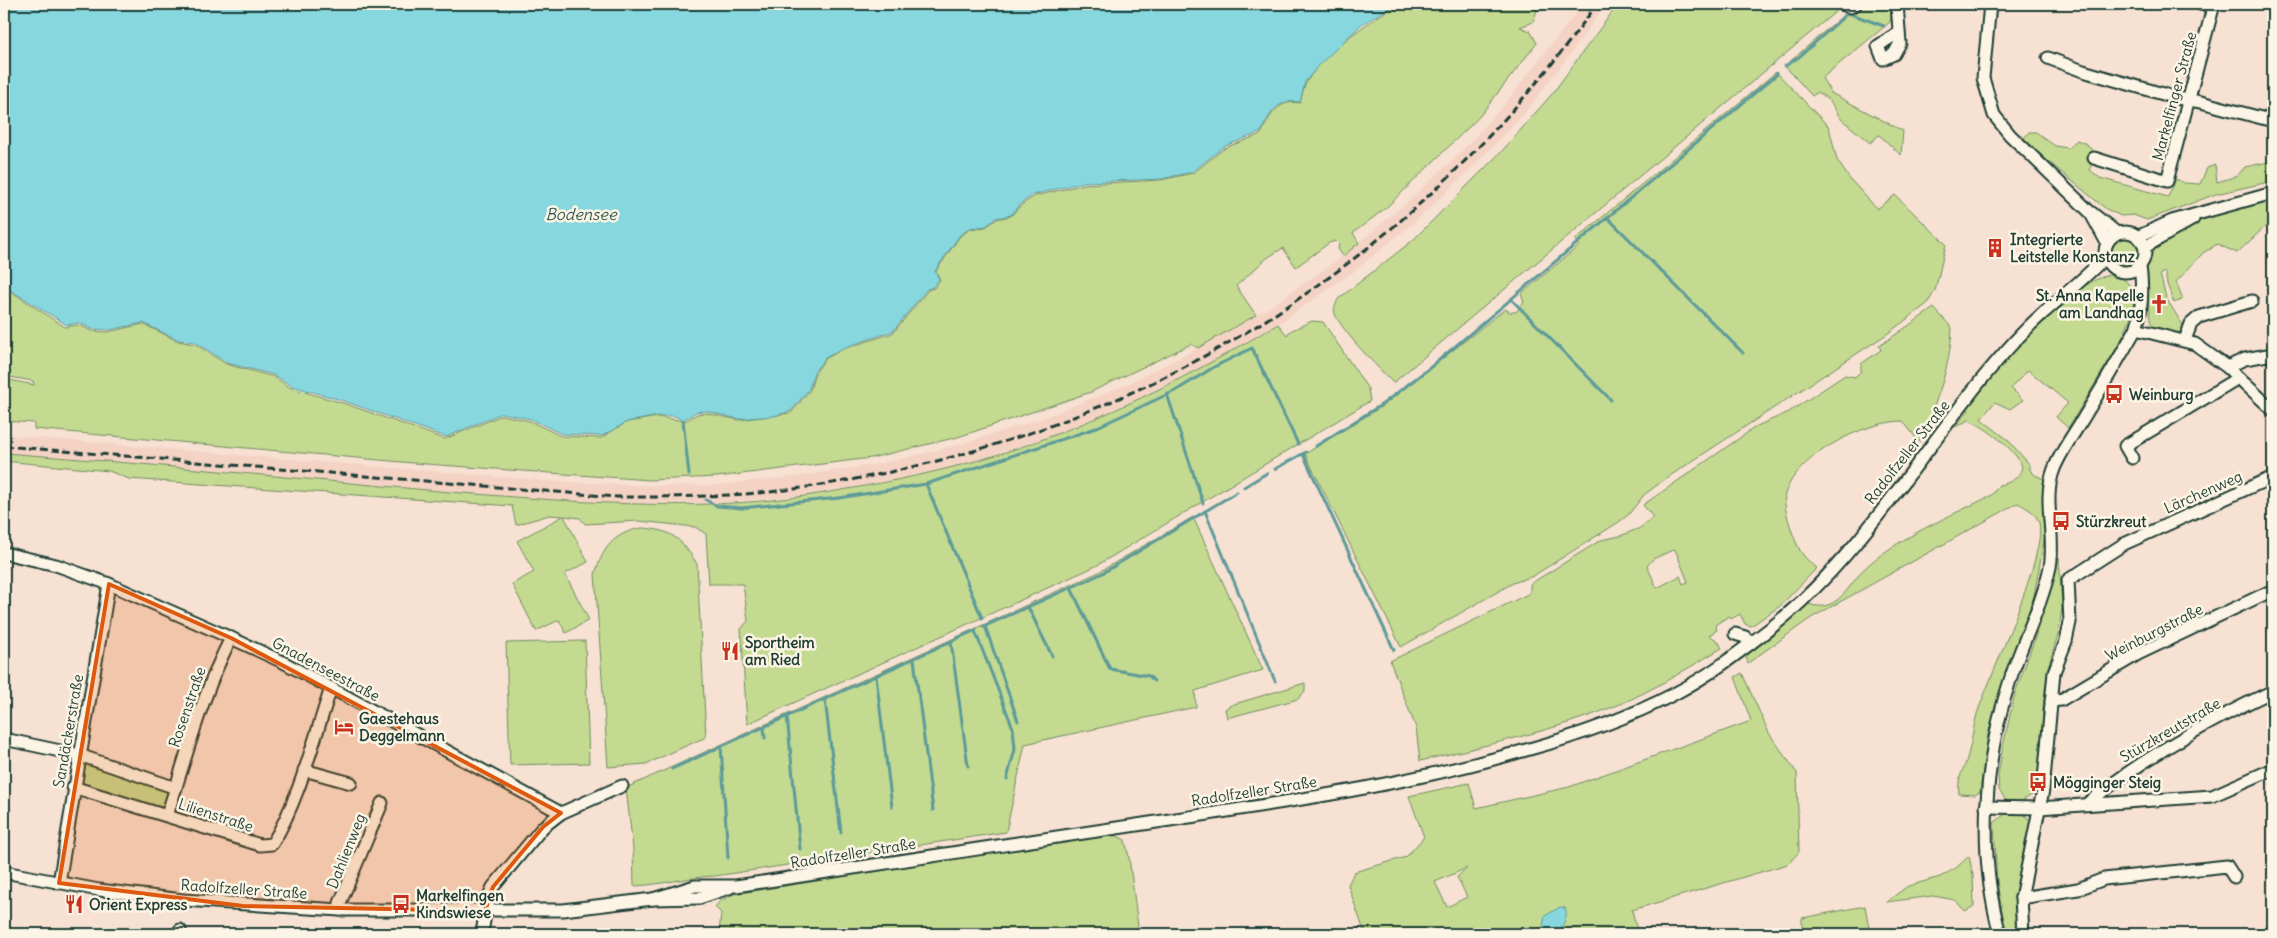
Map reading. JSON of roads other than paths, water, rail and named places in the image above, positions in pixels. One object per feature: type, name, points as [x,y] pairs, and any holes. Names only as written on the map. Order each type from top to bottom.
[{"type":"street","points":[[1841,4],[1850,7],[1856,4]]},
{"type":"street","points":[[1896,4],[1899,32]]},
{"type":"street","points":[[1990,4],[1983,78],[1990,106],[2003,127],[2090,212],[2118,233]]},
{"type":"street","points":[[1986,92],[1990,78],[1997,4]]},
{"type":"street","points":[[2200,4],[2214,6]]},
{"type":"street","name":"Markelfinger Straße","points":[[2094,158],[2167,181],[2214,6]]},
{"type":"street","points":[[2048,58],[2084,71],[2273,121]]},
{"type":"street","points":[[2139,236],[2172,221],[2273,193]]},
{"type":"street","points":[[2086,278],[2106,256],[2108,242],[2090,212]]},
{"type":"street","points":[[2145,247],[2201,214]]},
{"type":"street","points":[[2000,934],[1989,872],[1986,807],[1991,764],[2002,706],[2011,676],[2044,590],[2050,564],[2052,533],[2051,479],[2068,444],[2136,329],[2142,312],[2140,266],[2145,257],[2145,247],[2139,236],[2129,232],[2118,233],[2108,242]]},
{"type":"street","points":[[2106,256],[2112,267]]},
{"type":"street","points":[[2086,278],[2112,267],[2128,272],[2140,266]]},
{"type":"street","points":[[2128,272],[2142,298]]},
{"type":"street","name":"Radolfzeller Straße","points":[[4,872],[58,883],[219,904],[340,910],[563,910],[653,899],[695,886],[736,886],[1295,800],[1457,770],[1583,734],[1624,718],[1677,693],[1750,644],[1794,607],[1839,561],[1984,376],[2027,328],[2086,278]]},
{"type":"street","points":[[2185,340],[2191,324],[2199,317],[2252,302]]},
{"type":"street","points":[[2136,329],[2185,340],[2214,356],[2273,410]]},
{"type":"street","points":[[2227,367],[2244,358],[2273,354]]},
{"type":"street","points":[[2132,458],[2125,446],[2238,378]]},
{"type":"street","name":"Lärchenweg","points":[[2051,701],[2054,672],[2066,642],[2070,622],[2068,580],[2124,544],[2273,477]]},
{"type":"street","name":"Gnadenseestraße","points":[[4,553],[56,566],[109,584],[231,638],[331,688],[561,813]]},
{"type":"street","name":"Sandäckerstraße","points":[[58,883],[109,584]]},
{"type":"street","name":"Weinburgstraße","points":[[2051,701],[2061,700],[2138,654],[2273,590]]},
{"type":"street","points":[[1735,634],[1746,637],[1750,644]]},
{"type":"street","name":"Rosenstraße","points":[[167,815],[199,713],[217,664],[231,638]]},
{"type":"street","name":"Lilienstraße","points":[[74,787],[260,845],[272,844],[280,832],[304,770],[331,688]]},
{"type":"street","name":"Stürzkreutstraße","points":[[2088,803],[2116,780],[2164,748],[2273,691]]},
{"type":"street","points":[[2023,934],[2021,898],[2043,790],[2051,701]]},
{"type":"street","points":[[4,738],[79,755],[176,788]]},
{"type":"street","points":[[1986,807],[2039,808],[2088,803],[2212,796],[2273,769]]},
{"type":"street","points":[[304,770],[351,783]]},
{"type":"street","points":[[482,934],[485,911],[493,887],[543,827],[561,813],[622,786]]},
{"type":"street","name":"Dahlienweg","points":[[340,910],[340,903],[382,803]]},
{"type":"street","points":[[2021,898],[2078,889],[2104,879],[2227,866],[2234,877]]},
{"type":"water","name":"Bodensee","points":[[4,4],[1396,4],[1362,24],[1319,65],[1305,82],[1300,102],[1292,101],[1280,105],[1271,114],[1261,132],[1225,146],[1192,172],[1161,179],[1084,182],[1033,195],[1020,204],[1011,215],[996,218],[986,226],[970,228],[959,236],[935,271],[939,279],[933,287],[927,289],[893,331],[843,348],[825,358],[814,372],[809,389],[791,411],[774,416],[738,419],[706,411],[696,412],[683,420],[674,416],[658,416],[627,422],[602,436],[562,434],[531,419],[502,413],[446,437],[341,400],[292,386],[274,375],[227,363],[195,342],[179,340],[143,323],[109,330],[92,329],[79,323],[67,325],[4,286]]},
{"type":"water","points":[[1560,907],[1565,908],[1566,911],[1564,922],[1557,933],[1549,934],[1543,926],[1545,916]]},
{"type":"waterway","points":[[1821,4],[1837,9]]},
{"type":"waterway","points":[[1785,66],[1799,57],[1848,13],[1884,26]]},
{"type":"waterway","points":[[1316,446],[1384,403],[1432,366],[1777,74]]},
{"type":"waterway","points":[[1608,218],[1743,353]]},
{"type":"waterway","points":[[1512,300],[1611,400]]},
{"type":"waterway","points":[[706,500],[717,506],[742,508],[839,498],[926,484],[1093,429],[1177,390],[1214,367],[1252,348],[1298,444]]},
{"type":"waterway","points":[[1167,394],[1203,503]]},
{"type":"waterway","points":[[683,420],[689,475]]},
{"type":"waterway","points":[[1275,469],[1306,452]]},
{"type":"waterway","points":[[1303,454],[1394,650]]},
{"type":"waterway","points":[[1244,487],[1267,473]]},
{"type":"waterway","points":[[926,484],[982,618]]},
{"type":"waterway","points":[[983,627],[1101,574],[1237,492]]},
{"type":"waterway","points":[[1205,511],[1275,681]]},
{"type":"waterway","points":[[1071,588],[1110,669],[1149,676],[1154,681]]},
{"type":"waterway","points":[[1028,607],[1052,656]]},
{"type":"waterway","points":[[985,626],[1018,721]]},
{"type":"waterway","points":[[672,769],[976,630]]},
{"type":"waterway","points":[[975,631],[1013,728],[1015,749],[1007,779]]},
{"type":"waterway","points":[[951,642],[968,766]]},
{"type":"waterway","points":[[914,659],[933,810]]},
{"type":"waterway","points":[[876,676],[892,807]]},
{"type":"waterway","points":[[825,699],[841,833]]},
{"type":"waterway","points":[[787,716],[800,849]]},
{"type":"waterway","points":[[764,727],[765,738]]},
{"type":"waterway","points":[[721,746],[728,858]]},
{"type":"railway","points":[[4,446],[617,497],[706,496],[772,492],[916,466],[1032,432],[1143,387],[1247,332],[1345,265],[1436,188],[1520,101],[1597,4]]},
{"type":"place","name":"Integrierte Leitstelle Konstanz","points":[[1995,248]]},
{"type":"place","name":"St. Anna Kapelle am Landhag","points":[[2159,304]]},
{"type":"place","name":"Weinburg","points":[[2114,394]]},
{"type":"place","name":"Stürzkreut","points":[[2061,521]]},
{"type":"place","name":"Sportheim am Ried","points":[[730,651]]},
{"type":"place","name":"Gaestehaus Deggelmann","points":[[344,727]]},
{"type":"place","name":"Mögginger Steig","points":[[2038,782]]},
{"type":"place","name":"Orient Express","points":[[74,904]]},
{"type":"place","name":"Markelfingen Kindswiese","points":[[401,904]]}]
